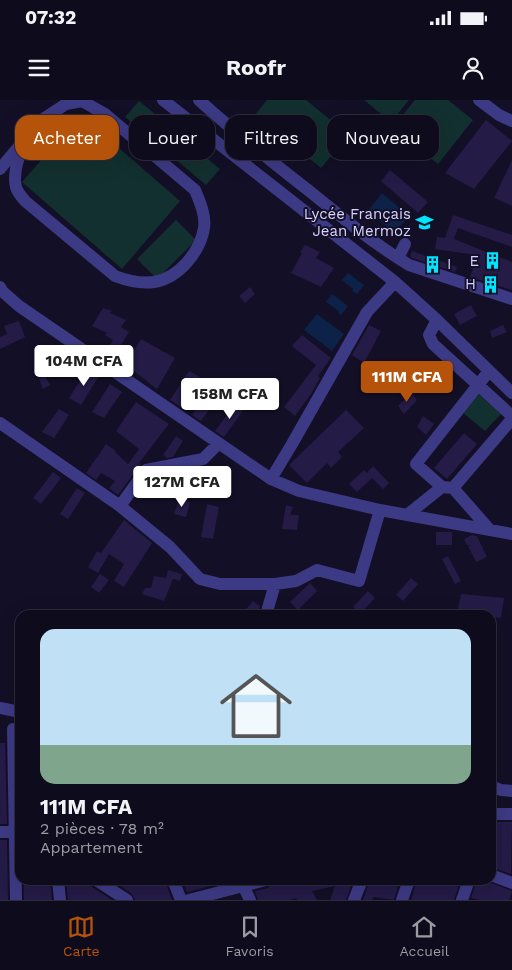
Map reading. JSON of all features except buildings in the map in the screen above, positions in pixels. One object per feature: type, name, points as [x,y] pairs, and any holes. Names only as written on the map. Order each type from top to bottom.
[{"type":"street","points":[[162,100],[395,282],[512,393]]},
{"type":"street","points":[[199,100],[232,130],[348,222],[408,265],[512,299]]},
{"type":"street","points":[[480,100],[498,115],[512,121]]},
{"type":"street","points":[[82,101],[106,114],[195,190],[202,208],[204,227],[197,252],[176,273],[155,282],[130,282],[115,276],[25,200],[16,189],[15,177],[26,137],[40,121],[66,104],[82,101]]},
{"type":"street","points":[[0,169],[15,151]]},
{"type":"street","points":[[398,258],[405,244]]},
{"type":"street","points":[[270,479],[367,312],[395,282]]},
{"type":"street","points":[[0,287],[19,306],[270,479],[299,491],[380,510],[512,534]]},
{"type":"street","points":[[407,515],[447,487],[512,417],[432,344],[429,335],[437,320]]},
{"type":"street","points":[[489,371],[416,464],[447,487],[490,529]]},
{"type":"street","points":[[0,423],[120,506],[170,547],[200,579],[220,584],[275,584],[296,581],[317,570],[359,581],[380,510]]},
{"type":"street","points":[[120,506],[146,470],[203,459],[218,444]]},
{"type":"street","points":[[267,610],[275,584]]},
{"type":"street","points":[[0,708],[15,711]]},
{"type":"street","points":[[0,726],[15,729]]},
{"type":"street","points":[[496,788],[512,791]]},
{"type":"street","points":[[496,814],[512,814]]},
{"type":"street","points":[[0,832],[15,832]]},
{"type":"street","points":[[496,877],[512,883]]},
{"type":"street","points":[[16,885],[16,900]]},
{"type":"street","points":[[58,885],[60,900]]},
{"type":"street","points":[[104,885],[127,900]]},
{"type":"street","points":[[175,885],[181,900]]},
{"type":"street","points":[[189,900],[214,897],[243,885],[250,900]]},
{"type":"street","points":[[354,900],[360,885]]},
{"type":"street","points":[[402,900],[407,885]]},
{"type":"street","points":[[462,900],[467,885]]},
{"type":"green space","points":[[267,100],[306,100],[327,117],[328,160],[321,168],[311,160],[317,160],[317,115],[255,115]]},
{"type":"green space","points":[[364,100],[409,100],[397,115],[382,115]]},
{"type":"green space","points":[[415,100],[448,100],[473,120],[438,164],[433,160],[439,160],[439,115],[403,115]]},
{"type":"green space","points":[[139,101],[156,115],[129,115],[129,120],[125,117]]},
{"type":"green space","points":[[119,148],[129,157],[129,160],[133,160],[180,201],[122,269],[22,182],[41,160],[119,160]]},
{"type":"green space","points":[[176,160],[209,160],[220,169],[206,185]]},
{"type":"green space","points":[[176,220],[196,240],[157,279],[137,259]]},
{"type":"green space","points":[[476,392],[501,414],[485,431],[462,412]]},
{"type":"water","points":[[382,193],[409,216],[395,233],[368,211]]},
{"type":"water","points":[[348,273],[364,285],[357,294],[342,280]]},
{"type":"water","points":[[332,294],[348,306],[341,315],[338,313],[339,311],[326,302]]},
{"type":"water","points":[[317,314],[344,334],[332,351],[304,330]]},
{"type":"place","name":"Lycée Français Jean Mermoz","points":[[425,223]]},
{"type":"place","name":"E","points":[[493,261]]},
{"type":"place","name":"I","points":[[433,264]]},
{"type":"place","name":"H","points":[[490,284]]}]
